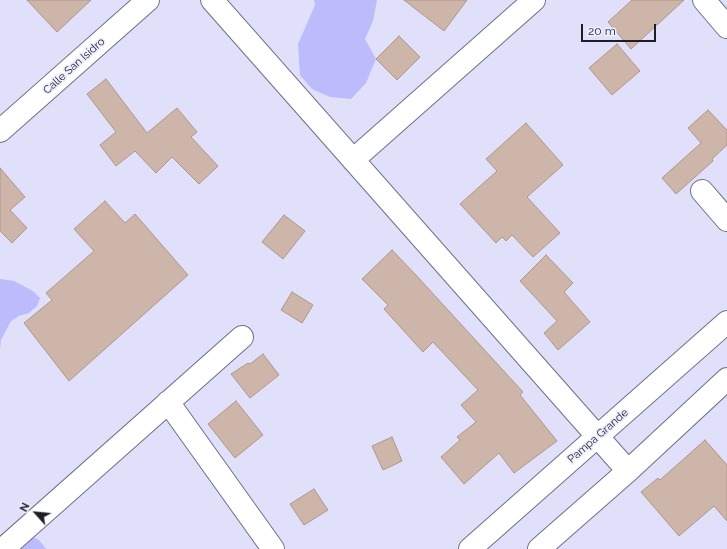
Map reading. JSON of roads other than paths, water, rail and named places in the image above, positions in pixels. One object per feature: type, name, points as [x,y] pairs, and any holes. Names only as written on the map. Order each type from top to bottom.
[{"type":"street","name":"Calle San Isidro","points":[[0,131],[148,0]]},
{"type":"street","points":[[212,0],[628,471]]},
{"type":"street","points":[[354,160],[534,0]]},
{"type":"street","points":[[704,0],[727,27]]},
{"type":"street","points":[[702,191],[727,220]]},
{"type":"street","name":"Pampa Grande","points":[[470,549],[727,322]]},
{"type":"street","points":[[2,549],[242,337]]},
{"type":"street","points":[[538,549],[724,387]]},
{"type":"street","points":[[168,402],[274,549]]}]
